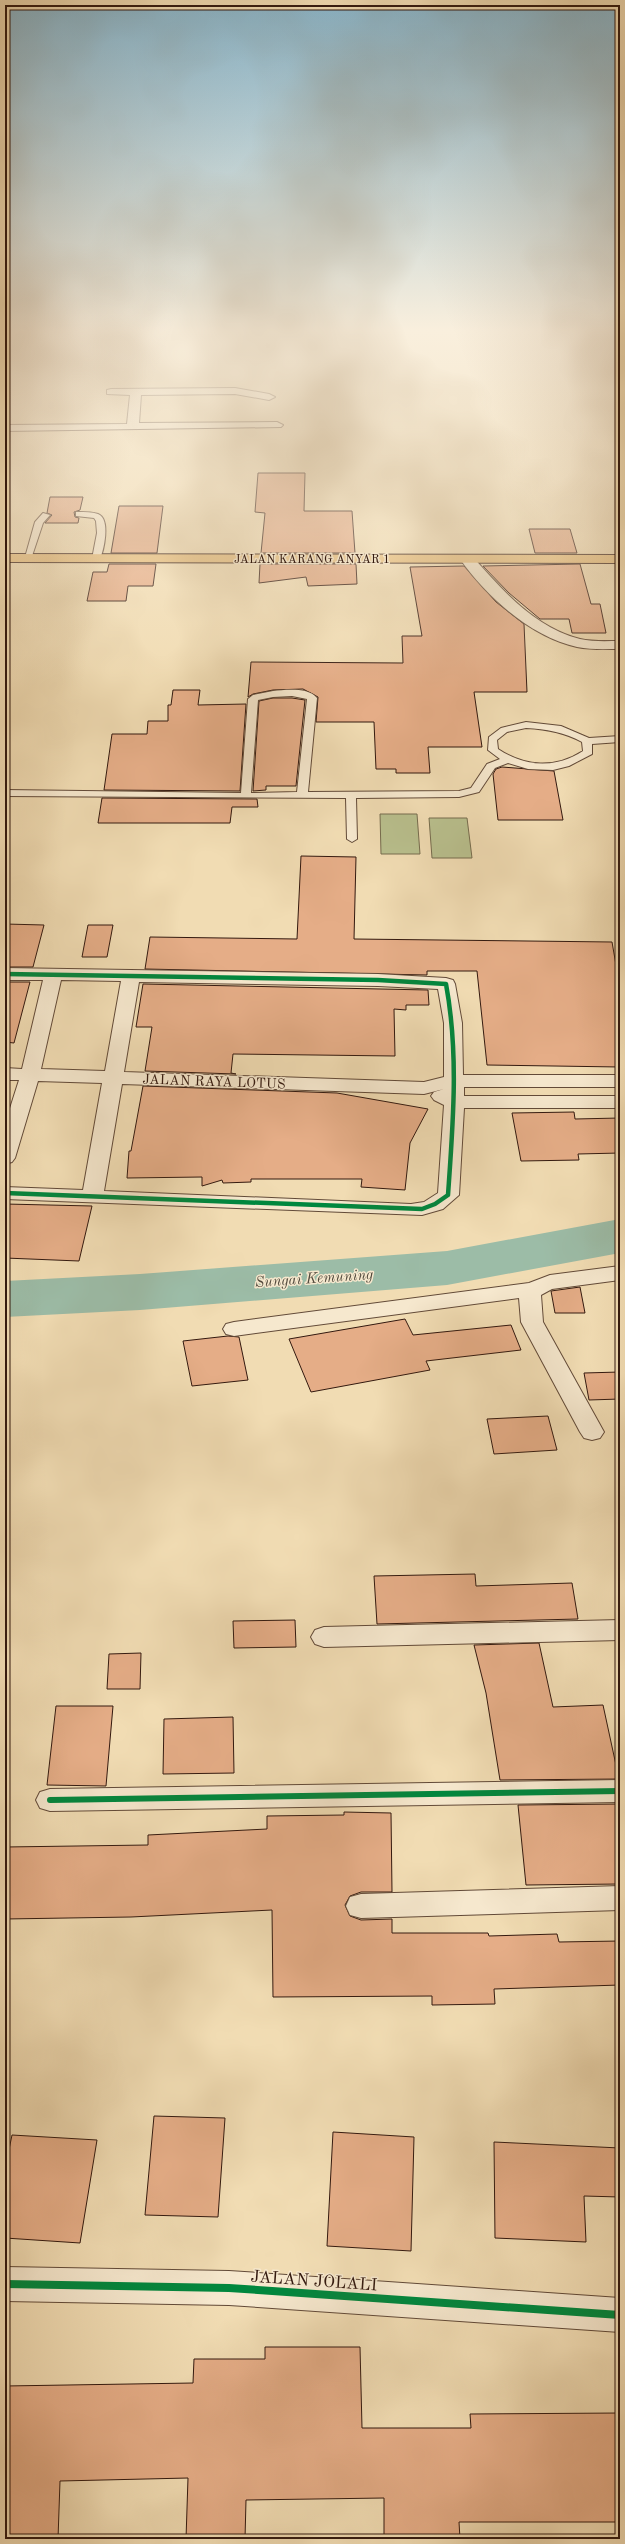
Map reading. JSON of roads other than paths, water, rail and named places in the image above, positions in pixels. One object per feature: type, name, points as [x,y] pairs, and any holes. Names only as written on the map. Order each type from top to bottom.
[{"type":"main road","name":"JALAN KARANG ANYAR 1","points":[[5,558],[620,559]]},
{"type":"street","points":[[467,559],[501,597],[531,623],[578,643],[620,645]]},
{"type":"street","points":[[5,974],[131,978],[378,980],[446,984],[452,1023],[454,1081],[448,1195],[438,1205],[428,1208],[410,1210],[92,1198],[5,1193]]},
{"type":"street","points":[[5,1158],[30,1075],[54,976]]},
{"type":"street","points":[[92,1198],[131,978]]},
{"type":"street","name":"JALAN RAYA LOTUS","points":[[5,1074],[424,1088]]},
{"type":"street","points":[[424,1088],[454,1081],[620,1081]]},
{"type":"street","points":[[424,1088],[454,1102],[620,1102]]},
{"type":"street","points":[[234,1329],[534,1289],[550,1282],[620,1273]]},
{"type":"street","points":[[534,1289],[529,1300],[532,1322],[592,1432]]},
{"type":"street","points":[[324,1637],[620,1630]]},
{"type":"street","points":[[50,1800],[620,1791]]},
{"type":"street","points":[[360,1906],[620,1898]]},
{"type":"street","name":"JALAN JOLALI","points":[[5,2284],[229,2288],[620,2315]]},
{"type":"lane","points":[[79,514],[96,516],[100,520],[101,533],[96,559]]},
{"type":"lane","points":[[27,559],[39,522],[46,515]]},
{"type":"lane","points":[[246,796],[253,699],[259,694],[305,694],[312,698],[302,796]]},
{"type":"lane","points":[[587,741],[588,752],[576,762],[554,767],[528,766],[506,760],[493,750],[492,745],[492,739],[504,730],[526,726],[551,726],[573,732],[587,741],[620,739]]},
{"type":"lane","points":[[5,793],[246,796],[449,795],[472,792],[479,787],[493,764],[506,760]]},
{"type":"lane","points":[[351,796],[352,839]]},
{"type":"waterway","name":"Sungai Kemuning","points":[[5,1299],[140,1292],[447,1268],[620,1236]]}]
